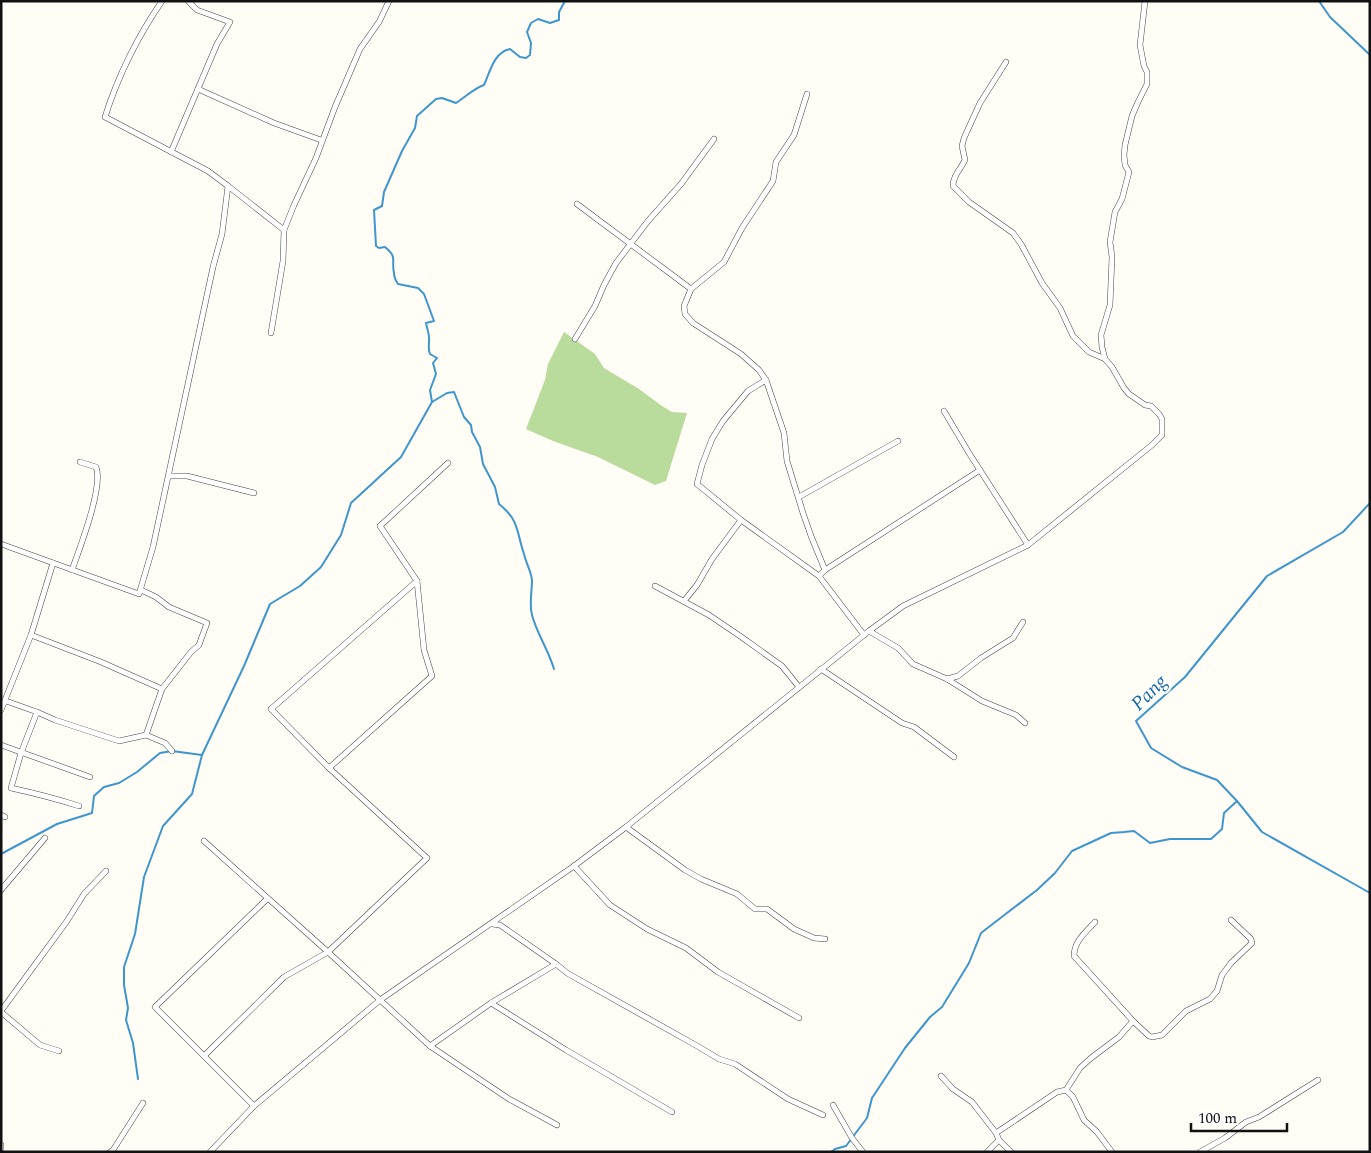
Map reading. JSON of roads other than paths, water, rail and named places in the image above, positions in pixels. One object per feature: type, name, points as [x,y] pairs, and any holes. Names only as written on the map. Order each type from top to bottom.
[{"type":"street","points":[[162,1],[148,22],[113,91],[105,117],[208,171],[284,230]]},
{"type":"street","points":[[171,152],[218,44],[230,22],[197,10],[188,1]]},
{"type":"street","points":[[270,333],[283,261],[284,230],[316,158],[360,49],[379,22],[389,1]]},
{"type":"street","points":[[1105,359],[1101,335],[1110,305],[1110,242],[1115,212],[1122,199],[1130,172],[1125,165],[1124,154],[1132,116],[1147,84],[1147,72],[1140,45],[1145,1]]},
{"type":"street","points":[[210,1152],[254,1106],[380,1000],[574,866],[867,633],[903,606],[1028,546],[1152,446],[1162,435],[1162,419],[1159,414],[1151,406],[1129,394],[1105,359],[1089,352],[1074,336],[1060,308],[1042,283],[1013,233],[969,202],[953,186],[953,180],[965,160],[962,146],[964,138],[980,103],[1006,62]]},
{"type":"street","points":[[198,89],[274,123],[322,140]]},
{"type":"street","points":[[807,94],[794,135],[776,162],[773,181],[742,228],[724,262],[691,289],[684,306],[685,314],[692,323],[741,354],[759,370],[766,380],[784,433],[787,461],[811,536],[826,570]]},
{"type":"street","points":[[576,338],[595,306],[604,284],[616,263],[648,221],[681,184],[714,139]]},
{"type":"street","points":[[1,544],[139,594],[153,547],[213,267],[222,234],[228,186]]},
{"type":"street","points":[[577,204],[691,289]]},
{"type":"street","points":[[766,380],[748,391],[723,421],[712,439],[697,484],[741,520],[819,576],[867,633],[898,648],[913,664],[947,679],[982,701],[1016,715],[1025,723]]},
{"type":"street","points":[[944,411],[1028,546]]},
{"type":"street","points":[[799,497],[898,441]]},
{"type":"street","points":[[72,570],[87,529],[95,498],[98,472],[96,467],[80,462]]},
{"type":"street","points":[[329,768],[432,676],[424,650],[417,581],[380,526],[448,464]]},
{"type":"street","points":[[819,576],[980,470]]},
{"type":"street","points":[[169,476],[187,476],[254,493]]},
{"type":"street","points":[[684,601],[741,520]]},
{"type":"street","points":[[1,710],[31,635],[53,563]]},
{"type":"street","points":[[204,1056],[284,977],[328,952],[427,858],[329,768],[270,709],[417,581]]},
{"type":"street","points":[[655,586],[708,615],[782,666],[798,687]]},
{"type":"street","points":[[141,590],[156,597],[169,607],[208,624],[199,645],[162,688],[146,735]]},
{"type":"street","points":[[947,679],[958,676],[987,654],[1013,638],[1023,622]]},
{"type":"street","points":[[31,635],[162,688]]},
{"type":"street","points":[[821,669],[902,723],[914,727],[954,757]]},
{"type":"street","points":[[6,701],[55,720],[119,741],[146,735],[165,743],[172,751]]},
{"type":"street","points":[[37,712],[21,753],[11,788],[65,800],[79,806]]},
{"type":"street","points":[[1,745],[90,777]]},
{"type":"street","points":[[626,826],[693,875],[737,894],[755,909],[767,909],[794,929],[814,938],[825,939]]},
{"type":"street","points":[[1,890],[45,838]]},
{"type":"street","points":[[204,842],[430,1046],[509,1099],[557,1125]]},
{"type":"street","points":[[574,866],[610,905],[648,929],[686,948],[718,972],[739,982],[799,1018]]},
{"type":"street","points":[[59,1051],[40,1046],[1,1012],[67,921],[84,894],[106,871]]},
{"type":"street","points":[[254,1106],[154,1007],[267,899]]},
{"type":"street","points":[[1096,922],[1074,948],[1074,956],[1133,1021],[1149,1036],[1158,1036],[1162,1035],[1186,1011],[1210,998],[1217,991],[1222,975],[1252,943],[1252,939],[1231,920]]},
{"type":"street","points":[[492,924],[500,925],[567,973],[719,1059],[735,1064],[788,1099],[823,1115]]},
{"type":"street","points":[[430,1046],[491,1003],[556,964]]},
{"type":"street","points":[[491,1003],[566,1050],[672,1112]]},
{"type":"street","points":[[996,1133],[1057,1092],[1066,1090],[1080,1068],[1119,1037],[1133,1021]]},
{"type":"street","points":[[941,1076],[953,1089],[972,1102],[996,1133],[999,1140],[1011,1152]]},
{"type":"street","points":[[1200,1152],[1225,1138],[1246,1122],[1259,1117],[1318,1080]]},
{"type":"street","points":[[1066,1090],[1073,1098],[1084,1120],[1097,1132],[1112,1152]]},
{"type":"street","points":[[110,1152],[144,1103]]},
{"type":"street","points":[[833,1105],[840,1119],[863,1152]]},
{"type":"street","points":[[987,1152],[999,1140]]},
{"type":"street","points":[[1,1145],[1,1152]]},
{"type":"waterway","points":[[138,1079],[133,1043],[126,1020],[128,1008],[124,985],[124,967],[135,934],[144,877],[163,826],[192,794],[202,755],[244,666],[270,604],[300,586],[321,567],[341,535],[351,503],[401,457],[432,402],[430,390],[436,374],[433,363],[437,358],[429,352],[429,337],[426,323],[434,321],[424,294],[418,288],[398,284],[394,276],[391,254],[385,247],[379,248],[376,246],[374,210],[382,206],[384,192],[402,151],[415,128],[417,116],[436,99],[442,98],[456,103],[484,85],[496,58],[505,51],[510,49],[520,57],[526,58],[530,55],[531,43],[527,32],[531,23],[538,19],[550,23],[559,20],[559,12],[565,1]]},
{"type":"waterway","name":"Pang","points":[[1319,1],[1330,17],[1370,55]]},
{"type":"waterway","points":[[432,402],[447,393],[454,392],[464,417],[471,425],[472,432],[480,447],[483,464],[495,487],[499,504],[514,521],[532,580],[532,615],[554,669]]},
{"type":"waterway","name":"Pang","points":[[1370,503],[1343,532],[1267,576],[1185,677],[1136,721],[1151,748],[1182,767],[1217,780],[1262,832],[1370,893]]},
{"type":"waterway","points":[[1,854],[57,824],[92,813],[94,796],[104,787],[119,783],[137,772],[160,753],[172,751],[202,755]]},
{"type":"waterway","points":[[831,1152],[846,1146],[867,1118],[872,1098],[905,1048],[930,1017],[942,1007],[969,963],[981,933],[1037,890],[1055,873],[1072,851],[1111,833],[1134,831],[1150,843],[1170,839],[1211,839],[1222,829],[1224,813],[1237,801]]}]
